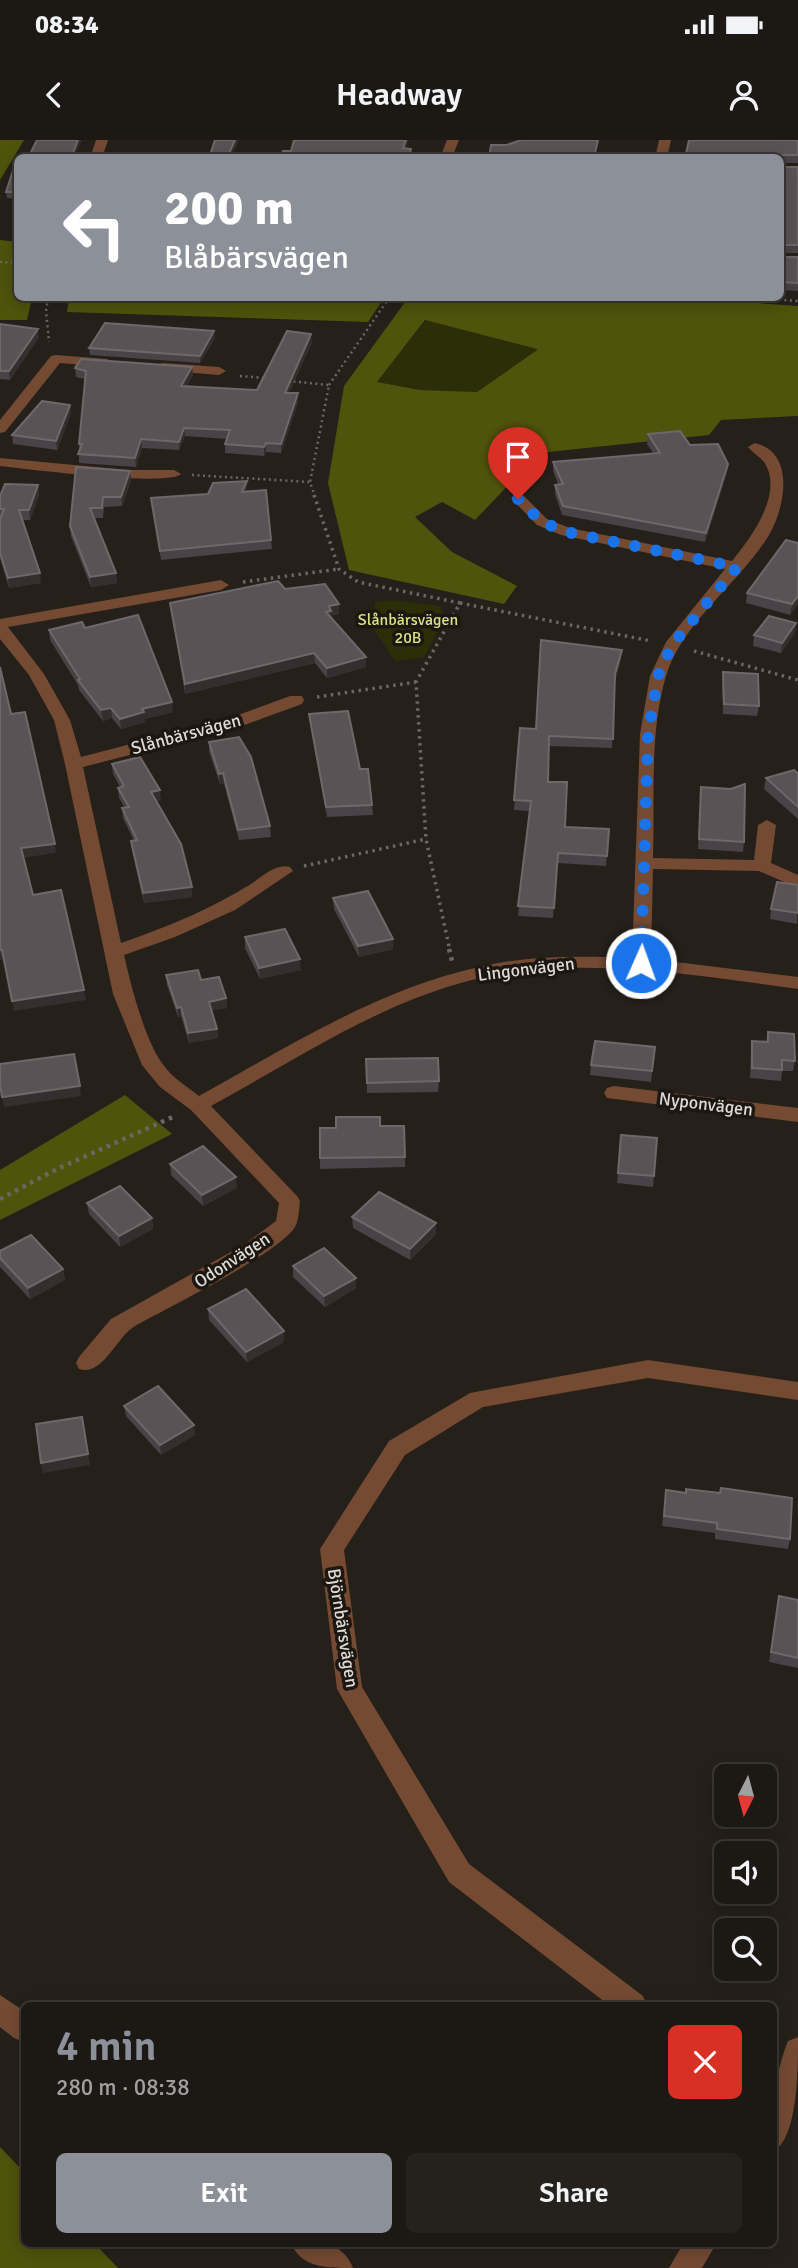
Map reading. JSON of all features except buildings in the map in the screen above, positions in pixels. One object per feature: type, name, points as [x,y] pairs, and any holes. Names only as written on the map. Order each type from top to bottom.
[{"type":"street","points":[[0,429],[56,359],[124,364]]},
{"type":"street","points":[[151,366],[219,371]]},
{"type":"street","points":[[641,963],[650,719],[658,676],[672,645],[762,534],[774,505],[777,481],[771,461],[755,447]]},
{"type":"street","points":[[0,462],[128,474],[174,474]]},
{"type":"street","points":[[518,499],[542,522],[566,532],[737,567]]},
{"type":"street","points":[[198,1105],[167,1082],[152,1065],[123,994],[116,951],[62,720],[36,674],[0,626],[221,585]]},
{"type":"street","name":"Slånbärsvägen","points":[[74,764],[236,722],[296,700]]},
{"type":"street","points":[[762,866],[767,825]]},
{"type":"street","points":[[644,863],[762,866],[798,882]]},
{"type":"street","points":[[116,951],[168,933],[229,906],[284,871]]},
{"type":"street","name":"Lingonvägen","points":[[198,1105],[365,1014],[412,994],[485,971],[556,963],[641,963],[798,983]]},
{"type":"street","name":"Nyponvägen","points":[[614,1093],[798,1115]]},
{"type":"street","name":"Odonvägen","points":[[87,1363],[119,1325],[253,1250],[286,1224],[290,1201],[198,1105]]},
{"type":"street","name":"Björnbärsvägen","points":[[628,2002],[460,1873],[350,1689],[332,1549],[397,1448],[478,1399],[648,1370],[798,1391]]},
{"type":"street","points":[[0,2009],[21,2026]]},
{"type":"street","points":[[782,2126],[798,2052]]},
{"type":"street","points":[[310,2247],[338,2268]]},
{"type":"street","points":[[684,2268],[699,2247]]},
{"type":"path","points":[[48,301],[47,327],[50,346],[56,359]]},
{"type":"path","points":[[387,301],[329,385],[310,482],[339,569],[358,582],[672,645],[798,680]]},
{"type":"path","points":[[219,371],[274,379]]},
{"type":"path","points":[[288,381],[329,385]]},
{"type":"path","points":[[174,474],[310,482]]},
{"type":"path","points":[[221,585],[339,569]]},
{"type":"path","points":[[456,979],[426,839],[416,682],[460,603]]},
{"type":"path","points":[[296,700],[416,682]]},
{"type":"path","points":[[284,871],[426,839]]},
{"type":"path","points":[[0,1199],[57,1169],[198,1105]]},
{"type":"green space","points":[[426,320],[538,349],[477,392],[420,390],[377,382]]},
{"type":"green space","name":"Slånbärsvägen 20B","points":[[392,600],[440,606],[445,618],[424,657],[395,661],[373,628],[375,602]]},
{"type":"shaded area","points":[[0,140],[24,140],[14,154],[0,180]]},
{"type":"shaded area","points":[[0,240],[14,242],[14,301],[31,301],[27,320],[0,320]]},
{"type":"shaded area","points":[[69,301],[382,301],[368,322],[67,312]]},
{"type":"shaded area","points":[[406,301],[729,301],[798,306],[798,416],[721,420],[709,435],[539,453],[475,520],[442,502],[415,517],[452,552],[517,586],[504,604],[349,570],[328,483],[344,386]],"holes":[[[425,320],[537,350],[477,392],[420,390],[377,382]]]},
{"type":"shaded area","points":[[125,1095],[172,1134],[0,1220],[0,1170]]},
{"type":"shaded area","points":[[0,2147],[21,2169],[21,2247],[98,2247],[118,2268],[0,2268]]},
{"type":"route","points":[[518,499],[542,522],[566,532],[737,567],[672,645],[658,676],[648,734],[641,963]]}]
